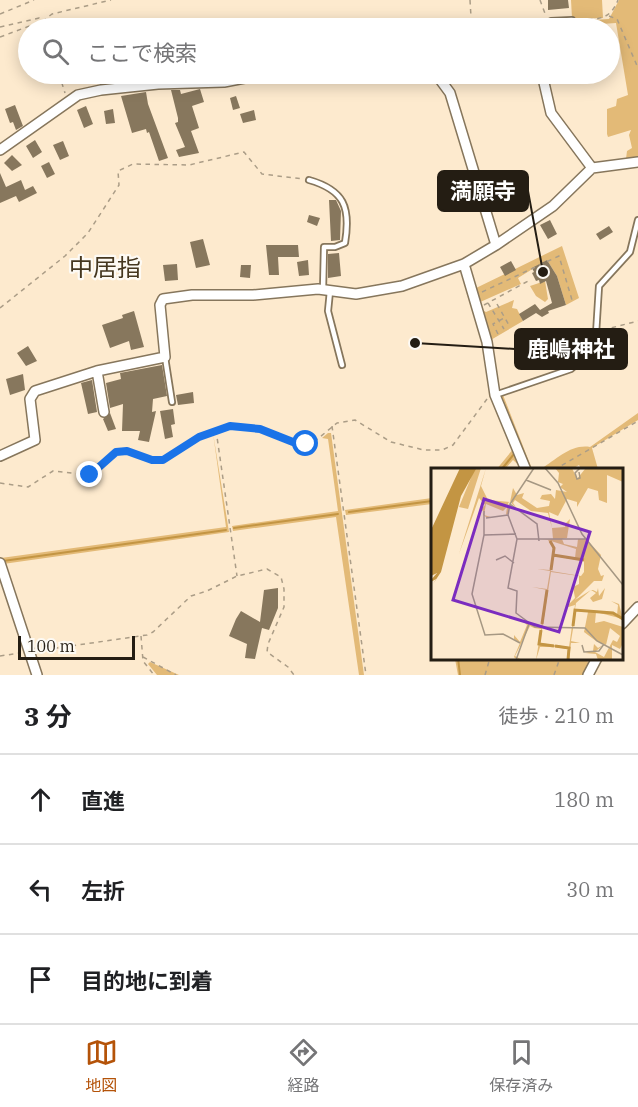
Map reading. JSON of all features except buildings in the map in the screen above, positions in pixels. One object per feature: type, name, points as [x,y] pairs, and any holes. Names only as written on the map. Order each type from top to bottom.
[{"type":"street","points":[[0,150],[24,135],[70,99],[100,90],[193,84]]},
{"type":"street","points":[[443,84],[450,93],[496,245]]},
{"type":"street","points":[[544,84],[551,113],[592,168]]},
{"type":"street","points":[[0,456],[35,440],[30,399],[35,391],[97,371],[165,357],[160,305],[167,298],[326,290],[356,294],[376,292],[464,264],[553,206],[592,168],[638,162]]},
{"type":"street","points":[[464,264],[483,304],[495,395],[525,468]]},
{"type":"street","points":[[97,371],[104,412]]},
{"type":"street","points":[[0,563],[37,675]]},
{"type":"street","points":[[623,622],[638,607]]},
{"type":"lane","points":[[309,180],[331,187],[344,204],[347,221],[345,243],[335,247],[324,247],[328,311],[342,365]]},
{"type":"lane","points":[[495,395],[570,369],[590,350],[596,331],[597,290],[604,278],[630,252],[638,220]]},
{"type":"lane","points":[[165,357],[172,402]]},
{"type":"path","points":[[0,14],[34,0]]},
{"type":"path","points":[[49,18],[62,11],[111,0]]},
{"type":"path","points":[[470,0],[471,17]]},
{"type":"path","points":[[540,0],[546,18]]},
{"type":"path","points":[[609,16],[618,0]]},
{"type":"path","points":[[602,18],[609,16],[614,18]]},
{"type":"path","points":[[0,27],[18,23]]},
{"type":"path","points":[[620,26],[638,68]]},
{"type":"path","points":[[0,37],[18,30]]},
{"type":"path","points":[[62,84],[70,99]]},
{"type":"path","points":[[0,308],[65,256],[88,233],[119,185],[118,171],[133,164],[189,165],[244,152],[262,174],[309,180]]},
{"type":"path","points":[[481,293],[563,253]]},
{"type":"path","points":[[559,256],[572,300]]},
{"type":"path","points":[[558,267],[562,266]]},
{"type":"path","points":[[560,275],[564,273]]},
{"type":"path","points":[[504,329],[483,304],[530,280]]},
{"type":"path","points":[[563,284],[567,283]]},
{"type":"path","points":[[486,286],[487,291]]},
{"type":"path","points":[[564,291],[569,290]]},
{"type":"path","points":[[497,304],[510,327]]},
{"type":"path","points":[[498,334],[493,324],[505,318]]},
{"type":"path","points":[[596,331],[638,321]]},
{"type":"path","points":[[0,483],[28,487],[53,471],[90,475],[113,454],[122,451],[152,460],[163,460],[216,429],[230,426],[260,429],[302,445],[315,441],[342,420],[355,420],[391,442],[424,450],[442,450],[453,445],[481,403],[495,395]]},
{"type":"path","points":[[557,468],[638,421]]},
{"type":"path","points":[[332,426],[366,675]]},
{"type":"path","points":[[216,429],[237,576]]},
{"type":"path","points":[[0,656],[141,636],[153,632],[190,596],[207,591],[237,576],[263,569],[274,571],[281,577],[284,590],[284,607],[267,649],[270,656],[288,667],[294,675]]},
{"type":"path","points":[[141,636],[142,657],[154,675]]},
{"type":"path","points":[[142,657],[176,675]]},
{"type":"path","points":[[485,675],[489,660]]},
{"type":"path","points":[[554,675],[559,660]]},
{"type":"shaded area","points":[[571,0],[602,0],[603,18],[572,18]]},
{"type":"shaded area","points":[[619,0],[638,0],[638,158],[599,164],[626,159],[627,151],[632,148],[629,135],[631,130],[608,137],[607,134],[607,109],[616,106],[617,99],[628,95],[620,47],[620,18],[610,18]]},
{"type":"shaded area","points":[[562,246],[579,298],[566,305],[557,276],[547,260],[518,278],[521,284],[478,303],[474,289]]},
{"type":"shaded area","points":[[545,281],[548,299],[545,302],[536,296],[530,286]]},
{"type":"shaded area","points":[[514,300],[512,308],[517,309],[523,321],[489,341],[482,310],[486,312]]},
{"type":"shaded area","points":[[503,395],[532,468],[528,468],[500,398]]},
{"type":"shaded area","points":[[638,413],[638,420],[592,448],[598,468],[580,468],[579,465],[574,468],[542,468],[570,450],[590,447]]},
{"type":"shaded area","points":[[213,433],[229,532],[3,564],[1,558],[226,527]]},
{"type":"shaded area","points":[[331,433],[364,675],[359,675],[336,517],[233,531],[232,526],[338,511],[328,439],[322,438]]},
{"type":"shaded area","points":[[514,448],[523,468],[513,460],[506,468],[498,468]]},
{"type":"shaded area","points":[[431,498],[431,504],[346,515],[345,510]]},
{"type":"shaded area","points":[[455,660],[587,660],[589,666],[585,675],[458,675]]},
{"type":"shaded area","points":[[150,662],[179,675],[157,675],[148,664]]},
{"type":"waterway","points":[[503,468],[514,454]]},
{"type":"waterway","points":[[349,512],[431,501]]},
{"type":"waterway","points":[[234,528],[338,514]]},
{"type":"waterway","points":[[3,561],[226,530]]},
{"type":"waterway","points":[[458,660],[460,675]]},
{"type":"place","name":"満願寺","points":[[543,272]]},
{"type":"place","name":"鹿嶋神社","points":[[415,343]]},
{"type":"district","name":"中居指","points":[[105,267]]},
{"type":"route","points":[[90,475],[103,466],[116,452],[127,451],[152,460],[163,460],[199,437],[216,429],[230,426],[260,429],[298,444],[306,444]]}]
